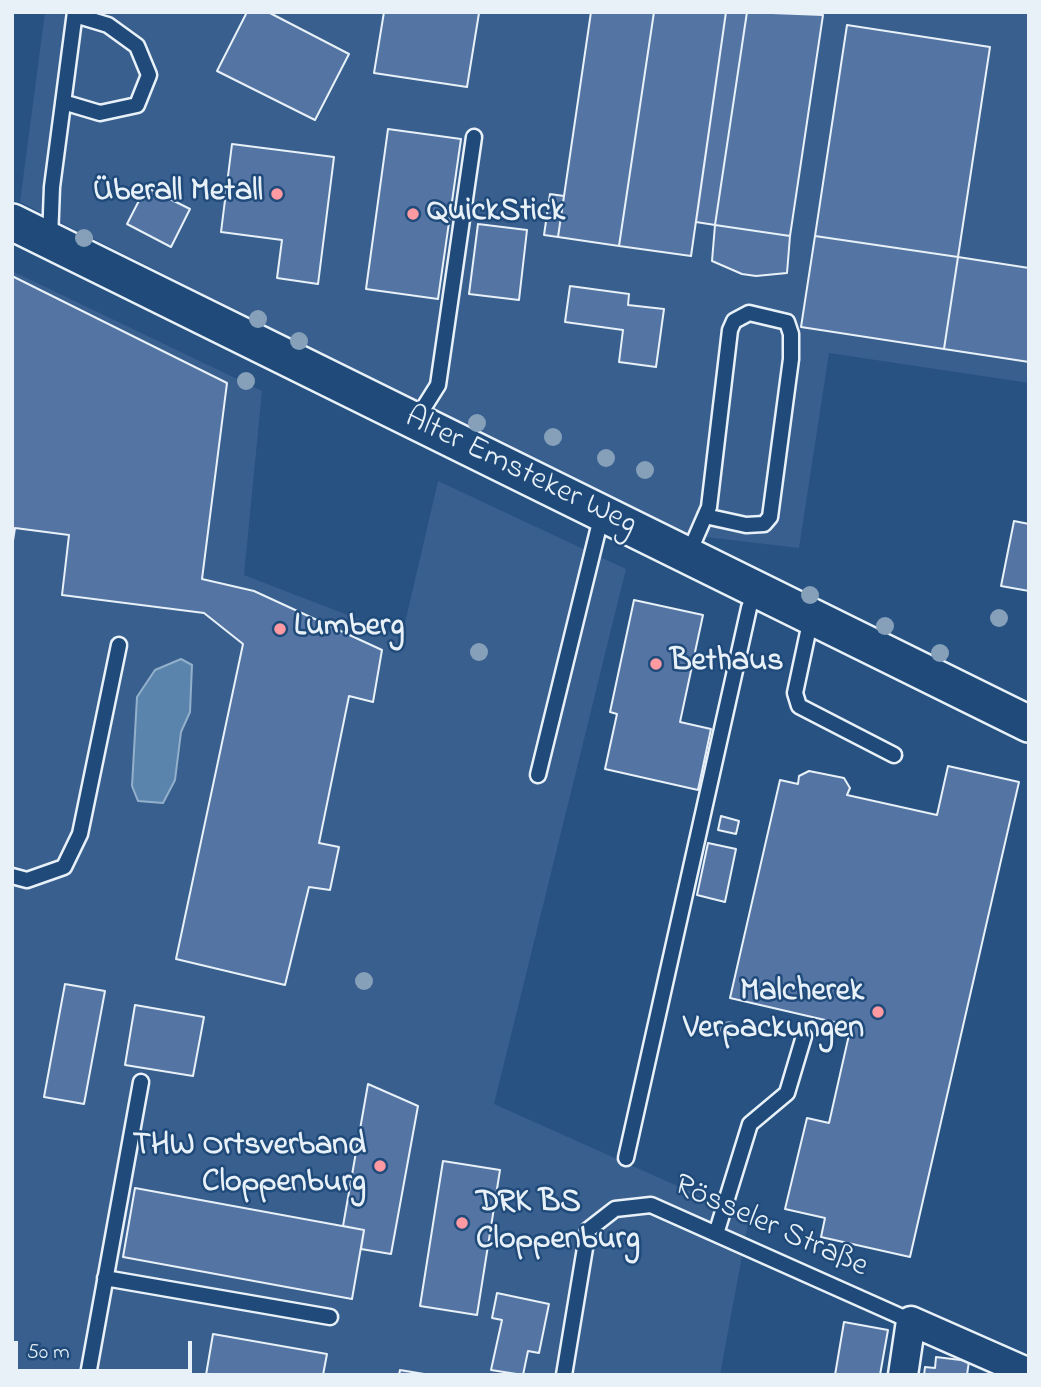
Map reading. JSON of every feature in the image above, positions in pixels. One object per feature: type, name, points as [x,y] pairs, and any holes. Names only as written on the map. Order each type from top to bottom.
[{"type":"street","name":"Alter Emsteker Weg","points":[[12,222],[1029,724]]},
{"type":"street","points":[[902,1375],[911,1321],[1029,1373]]},
{"type":"lane","points":[[50,240],[52,187],[63,102],[75,14],[108,25],[137,46],[149,75],[137,105],[100,113],[63,102]]},
{"type":"lane","points":[[415,422],[438,385],[474,137]]},
{"type":"lane","points":[[688,556],[705,516],[709,507],[730,330],[734,321],[749,313],[787,322],[791,334],[791,359],[771,517],[764,524],[746,525],[705,516]]},
{"type":"lane","points":[[538,775],[602,514]]},
{"type":"lane","points":[[626,1157],[749,608],[756,590]]},
{"type":"lane","points":[[811,617],[796,693],[799,706],[894,755]]},
{"type":"lane","points":[[12,876],[27,880],[64,867],[80,834],[119,645]]},
{"type":"lane","points":[[716,1234],[751,1124],[787,1093],[804,1036]]},
{"type":"lane","points":[[88,1375],[141,1082]]},
{"type":"lane","name":"Rösseler Straße","points":[[564,1375],[588,1230],[615,1209],[651,1205],[911,1321]]},
{"type":"lane","points":[[105,1278],[330,1317]]},
{"type":"shaded area","points":[[45,12],[1029,12],[1029,383],[829,353],[799,548],[663,532],[512,448],[20,202]]},
{"type":"shaded area","points":[[12,271],[262,391],[244,575],[402,636],[438,481],[626,569],[494,1104],[749,1218],[720,1375],[12,1375]]},
{"type":"shaded area","points":[[181,659],[192,665],[190,712],[181,732],[175,780],[163,803],[138,801],[132,786],[137,697],[155,670]]},
{"type":"building","points":[[247,12],[268,12],[349,54],[315,120],[217,71]]},
{"type":"building","points":[[384,12],[479,13],[467,87],[374,73]]},
{"type":"building","points":[[591,12],[654,12],[619,246],[558,237]]},
{"type":"building","points":[[654,12],[726,12],[691,256],[619,246]]},
{"type":"building","points":[[726,12],[747,12],[715,225],[696,222]]},
{"type":"building","points":[[747,12],[823,15],[790,236],[715,225]]},
{"type":"building","points":[[847,25],[990,47],[958,257],[815,236]]},
{"type":"building","name":"QuickStick","points":[[388,129],[461,139],[438,299],[366,289]]},
{"type":"building","name":"Überall Metall","points":[[232,144],[334,157],[318,284],[277,278],[282,240],[221,232]]},
{"type":"building","points":[[146,187],[190,209],[171,247],[127,224]]},
{"type":"building","points":[[550,194],[564,196],[558,237],[544,235]]},
{"type":"building","points":[[478,224],[527,230],[519,300],[469,294]]},
{"type":"building","points":[[715,225],[790,236],[787,273],[756,276],[742,274],[712,261]]},
{"type":"building","points":[[815,236],[958,257],[944,349],[801,327]]},
{"type":"building","points":[[958,257],[1029,268],[1029,362],[944,349]]},
{"type":"building","name":"Lumberg","points":[[12,276],[227,383],[202,579],[254,591],[382,650],[373,702],[349,696],[319,843],[339,847],[330,890],[309,887],[285,985],[176,959],[243,644],[204,613],[62,595],[69,535],[15,528],[12,547]]},
{"type":"building","points":[[570,286],[629,294],[628,305],[664,309],[656,367],[619,362],[623,330],[565,322]]},
{"type":"building","points":[[1014,521],[1029,524],[1029,591],[1001,586]]},
{"type":"building","name":"Bethaus","points":[[634,600],[703,615],[680,722],[711,729],[698,790],[605,769],[617,714],[610,712]]},
{"type":"building","name":"Malcherek Verpackungen","points":[[948,766],[1019,782],[910,1257],[821,1237],[825,1218],[785,1209],[807,1118],[829,1123],[851,1026],[730,998],[780,780],[798,784],[799,776],[809,771],[844,778],[850,788],[847,795],[937,815]]},
{"type":"building","points":[[721,816],[739,821],[736,834],[718,830]]},
{"type":"building","points":[[708,843],[736,849],[725,902],[697,895]]},
{"type":"building","points":[[65,984],[105,991],[84,1104],[44,1097]]},
{"type":"building","points":[[135,1005],[204,1017],[193,1076],[125,1065]]},
{"type":"building","name":"THW Ortsverband Cloppenburg","points":[[368,1084],[418,1106],[391,1254],[361,1249],[364,1230],[343,1226]]},
{"type":"building","name":"DRK BS Cloppenburg","points":[[443,1161],[500,1170],[477,1315],[420,1306]]},
{"type":"building","points":[[135,1188],[364,1230],[352,1299],[123,1257]]},
{"type":"building","points":[[497,1293],[549,1304],[539,1353],[528,1351],[523,1375],[491,1370],[502,1320],[492,1318]]},
{"type":"building","points":[[844,1322],[888,1330],[880,1375],[835,1375]]},
{"type":"building","points":[[213,1334],[327,1354],[323,1375],[206,1375]]},
{"type":"building","points":[[936,1357],[969,1361],[967,1375],[924,1375],[925,1367],[935,1368]]},
{"type":"building","points":[[400,1370],[430,1375],[399,1375]]},
{"type":"place","name":"Überall Metall","points":[[277,194]]},
{"type":"place","name":"QuickStick","points":[[413,214]]},
{"type":"place","name":"Lumberg","points":[[280,629]]},
{"type":"place","name":"Bethaus","points":[[656,664]]},
{"type":"place","name":"Malcherek Verpackungen","points":[[878,1012]]},
{"type":"place","name":"THW Ortsverband Cloppenburg","points":[[380,1166]]},
{"type":"place","name":"DRK BS Cloppenburg","points":[[462,1223]]}]
